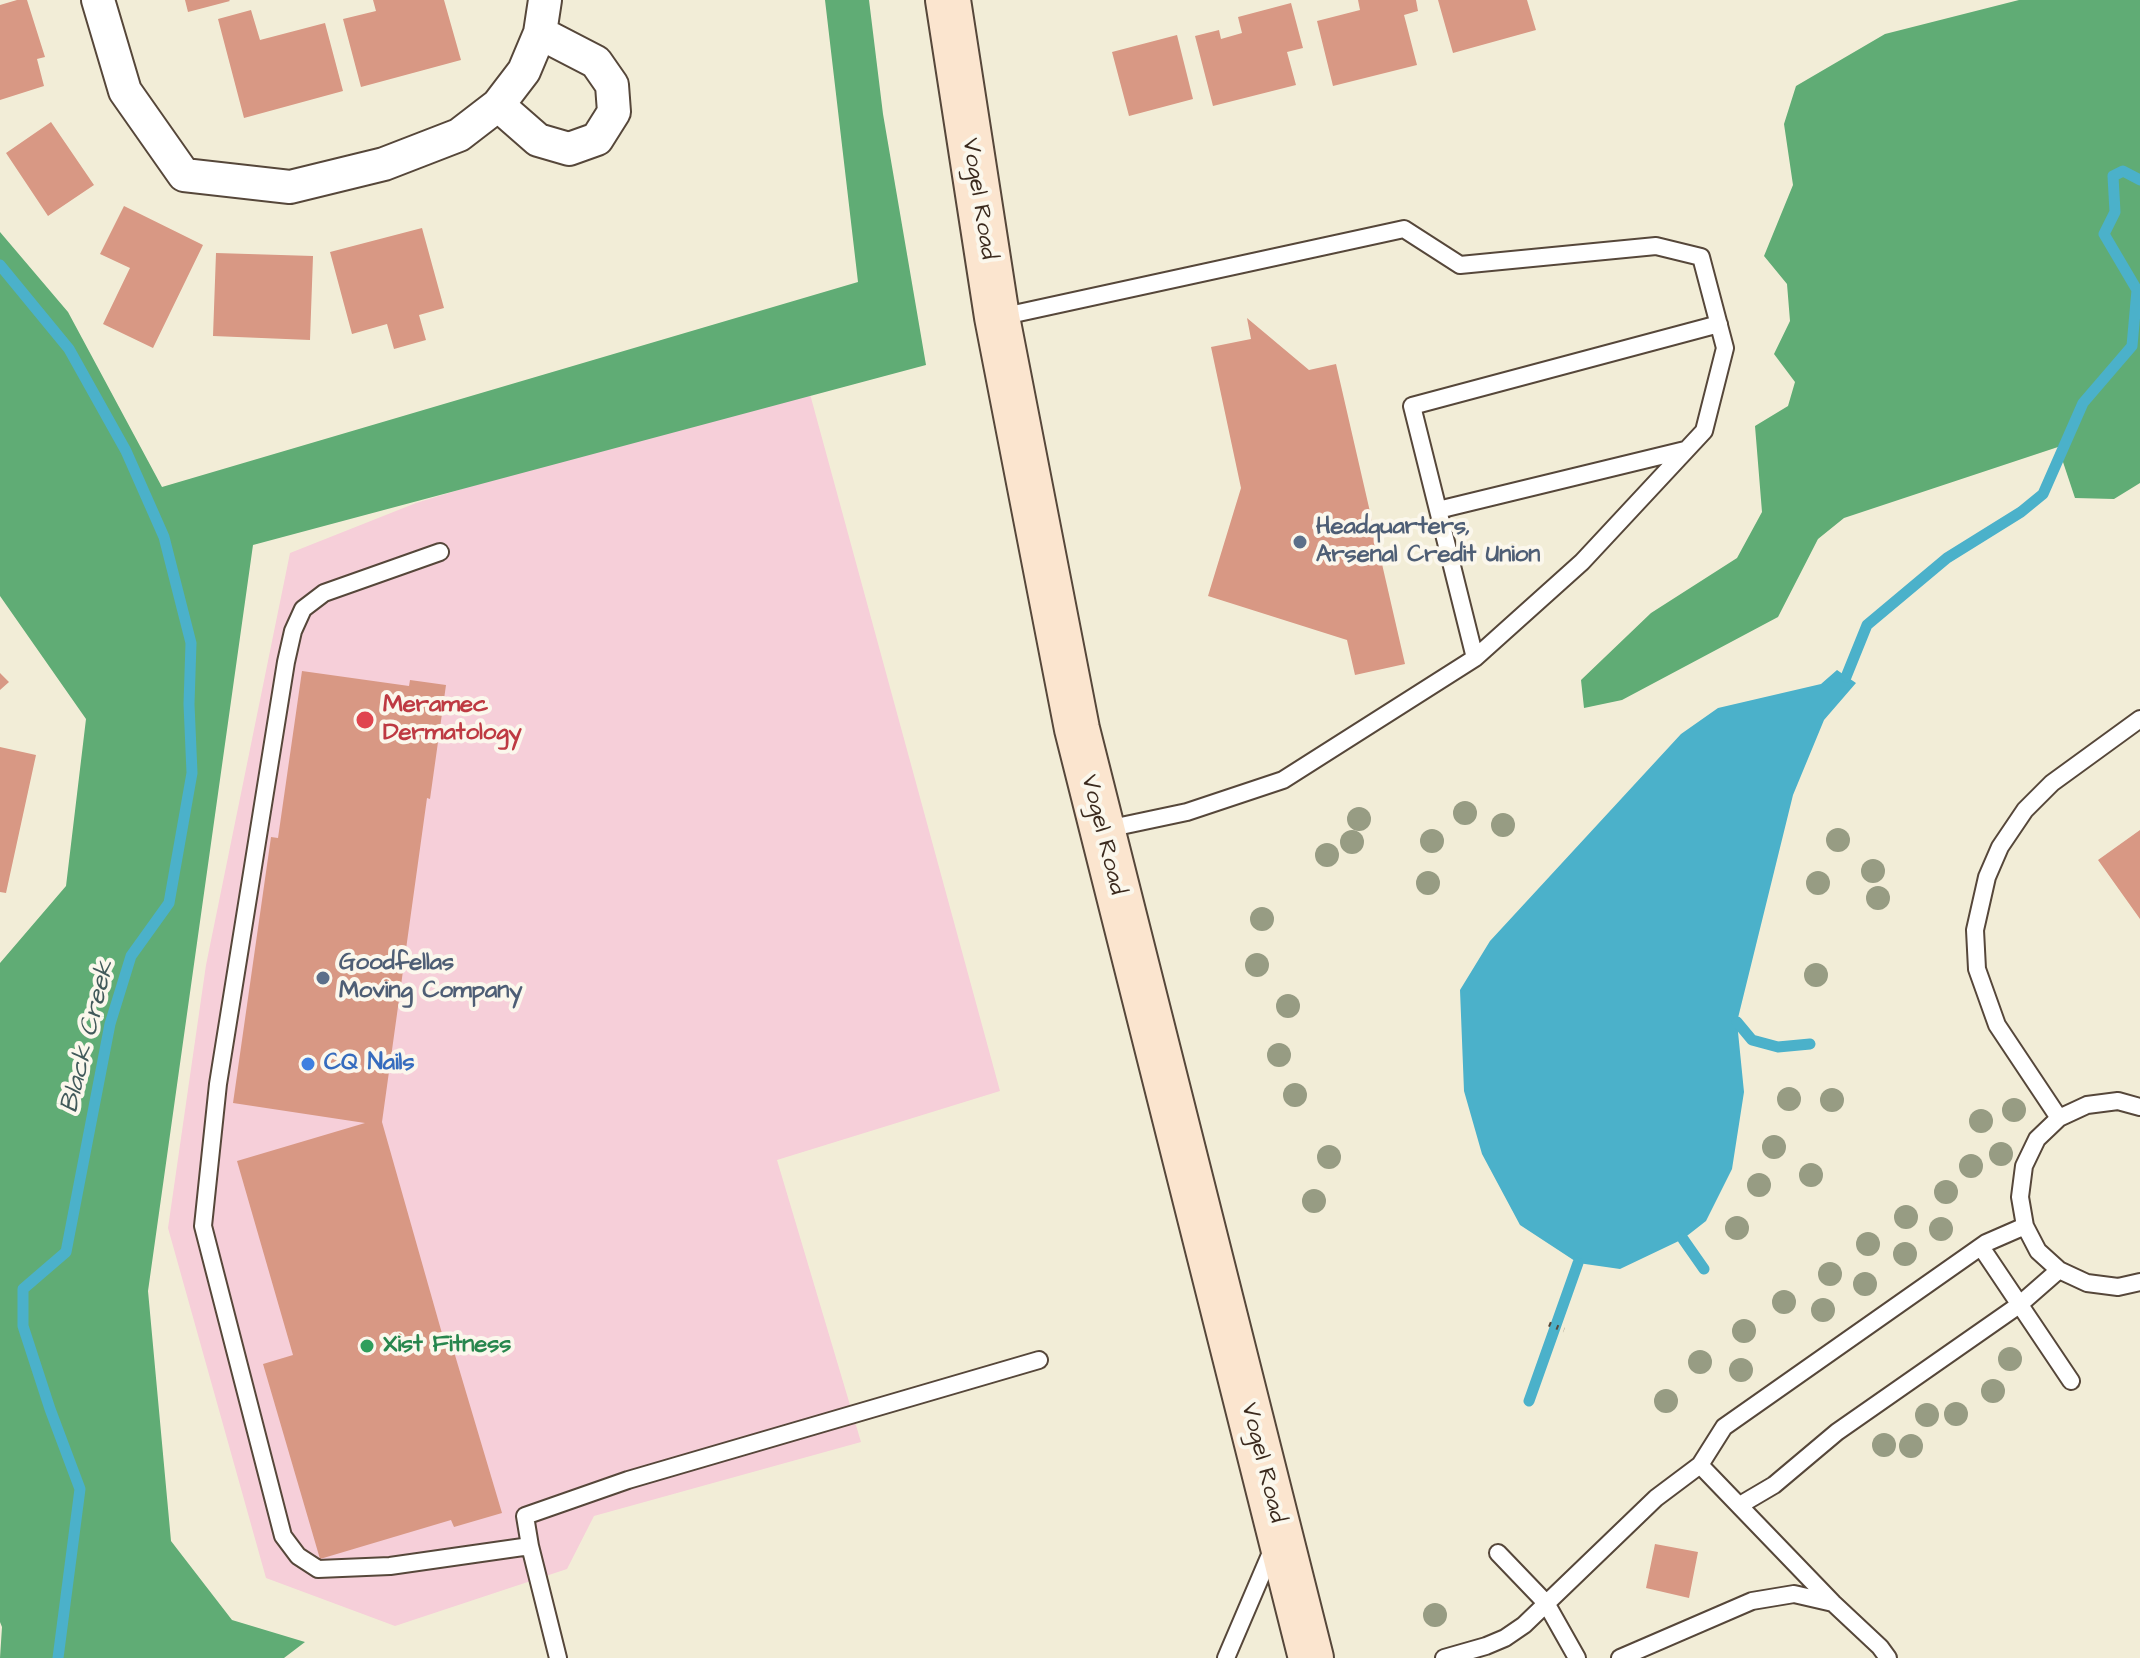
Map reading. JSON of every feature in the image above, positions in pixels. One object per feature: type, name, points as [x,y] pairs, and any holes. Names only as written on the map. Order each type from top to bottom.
[{"type":"main road","name":"Vogel Road","points":[[948,0],[997,317],[1056,632],[1101,831],[1311,1658]]},
{"type":"street","points":[[98,0],[125,91],[184,175],[290,187],[384,164],[459,135],[498,105],[524,71],[540,33],[545,0]]},
{"type":"street","points":[[498,105],[538,140],[569,149],[597,139],[614,112],[612,85],[596,62],[540,33]]},
{"type":"lane","points":[[997,317],[1404,229],[1460,265],[1656,246],[1701,257],[1725,348],[1704,431],[1582,562],[1475,658],[1283,780],[1187,812],[1101,831]]},
{"type":"lane","points":[[1475,658],[1412,406],[1719,324]]},
{"type":"lane","points":[[1438,510],[1686,450]]},
{"type":"lane","points":[[440,552],[324,593],[303,609],[293,631],[218,1084],[203,1226],[283,1536],[298,1556],[318,1569],[390,1566],[530,1546]]},
{"type":"lane","points":[[2059,1118],[1997,1025],[1977,969],[1975,930],[1987,877],[2000,847],[2025,810],[2052,783],[2140,719]]},
{"type":"lane","points":[[2140,1107],[2118,1101],[2087,1105],[2059,1118],[2037,1139],[2024,1166],[2020,1197],[2025,1226],[2038,1251],[2059,1270],[2087,1283],[2118,1287],[2140,1282]]},
{"type":"lane","points":[[1444,1658],[1505,1638],[1524,1625],[1656,1498],[1700,1465],[1724,1427],[1981,1247],[2025,1226]]},
{"type":"lane","points":[[1981,1247],[2071,1381]]},
{"type":"lane","points":[[1740,1505],[1774,1485],[1837,1432],[2019,1305],[2059,1270]]},
{"type":"lane","points":[[558,1658],[525,1516],[628,1480],[1039,1360]]},
{"type":"lane","points":[[1700,1465],[1888,1658]]},
{"type":"lane","points":[[1226,1658],[1279,1531]]},
{"type":"lane","points":[[1498,1553],[1546,1603],[1577,1658]]},
{"type":"lane","points":[[1620,1658],[1752,1601],[1794,1594],[1833,1603]]},
{"type":"path","points":[[1549,1324],[1564,1330]]},
{"type":"shaded area","points":[[807,383],[1000,1091],[777,1160],[861,1442],[594,1516],[567,1569],[395,1626],[266,1578],[168,1228],[206,965],[290,553],[416,503]]},
{"type":"green space","points":[[825,0],[869,0],[883,114],[926,365],[253,545],[148,1291],[171,1541],[232,1620],[305,1642],[284,1658],[0,1658],[0,963],[66,886],[86,719],[0,596],[0,232],[68,312],[162,487],[858,282]]},
{"type":"green space","points":[[2019,0],[2140,0],[2140,483],[2114,499],[2075,498],[2058,447],[1844,518],[1818,539],[1778,617],[1622,700],[1584,708],[1581,680],[1651,613],[1737,558],[1762,512],[1755,426],[1788,406],[1795,382],[1774,354],[1790,321],[1787,284],[1764,256],[1793,185],[1784,124],[1796,86],[1885,34]]},
{"type":"water","points":[[1837,670],[1856,683],[1824,720],[1793,795],[1737,1022],[1744,1092],[1732,1169],[1706,1221],[1683,1239],[1620,1269],[1578,1263],[1520,1225],[1482,1154],[1464,1091],[1460,990],[1490,941],[1681,734],[1718,708],[1821,684]]},
{"type":"building","points":[[27,0],[45,57],[37,59],[44,86],[0,100],[0,5]]},
{"type":"building","points":[[185,0],[229,0],[230,1],[188,12]]},
{"type":"building","points":[[373,0],[444,0],[461,60],[361,87],[343,19],[376,11]]},
{"type":"building","points":[[1358,0],[1416,0],[1418,11],[1404,15],[1417,65],[1333,86],[1317,21],[1360,10]]},
{"type":"building","points":[[1438,0],[1527,0],[1536,30],[1453,53]]},
{"type":"building","points":[[1291,3],[1303,48],[1287,52],[1296,85],[1213,106],[1195,36],[1219,30],[1221,39],[1242,33],[1238,17]]},
{"type":"building","points":[[251,10],[260,40],[325,23],[343,91],[244,118],[218,19]]},
{"type":"building","points":[[1177,35],[1193,99],[1129,116],[1112,52]]},
{"type":"building","points":[[51,122],[94,185],[48,216],[6,153]]},
{"type":"building","points":[[124,206],[203,245],[153,348],[103,324],[130,268],[100,254]]},
{"type":"building","points":[[422,228],[444,308],[419,315],[426,340],[394,349],[387,324],[352,334],[330,252]]},
{"type":"building","points":[[216,253],[313,256],[310,340],[213,336]]},
{"type":"building","name":"Headquarters, Arsenal Credit Union","points":[[1247,318],[1309,370],[1336,364],[1405,664],[1355,675],[1347,640],[1208,596],[1241,488],[1211,347],[1251,339]]},
{"type":"building","points":[[302,671],[409,686],[410,680],[446,685],[430,799],[427,798],[382,1122],[443,1337],[449,1335],[502,1513],[454,1527],[451,1520],[320,1559],[263,1364],[293,1355],[237,1161],[365,1123],[233,1103],[271,837],[278,838]]},
{"type":"building","points":[[0,673],[9,682],[0,690]]},
{"type":"building","points":[[0,747],[36,755],[6,893],[0,892]]},
{"type":"building","points":[[2140,830],[2140,919],[2098,860]]},
{"type":"building","points":[[1655,1544],[1698,1552],[1689,1598],[1646,1588]]},
{"type":"waterway","points":[[1846,677],[1867,625],[1947,558],[2021,512],[2043,494],[2083,403],[2132,346],[2137,290],[2104,234],[2115,212],[2113,176],[2123,171],[2140,180]]},
{"type":"waterway","name":"Black Creek","points":[[0,265],[69,349],[126,451],[164,537],[191,643],[189,704],[192,773],[169,903],[131,956],[110,1024],[66,1252],[23,1289],[23,1326],[80,1489],[58,1658]]},
{"type":"waterway","points":[[1737,1022],[1752,1040],[1778,1047],[1810,1044]]},
{"type":"waterway","points":[[1683,1239],[1704,1269]]},
{"type":"waterway","points":[[1529,1401],[1578,1263]]},
{"type":"place","name":"Headquarters, Arsenal Credit Union","points":[[1300,542]]},
{"type":"place","name":"Meramec Dermatology","points":[[365,720]]},
{"type":"place","name":"Goodfellas Moving Company","points":[[323,978]]},
{"type":"place","name":"CQ Nails","points":[[308,1064]]},
{"type":"place","name":"Xist Fitness","points":[[367,1346]]}]
